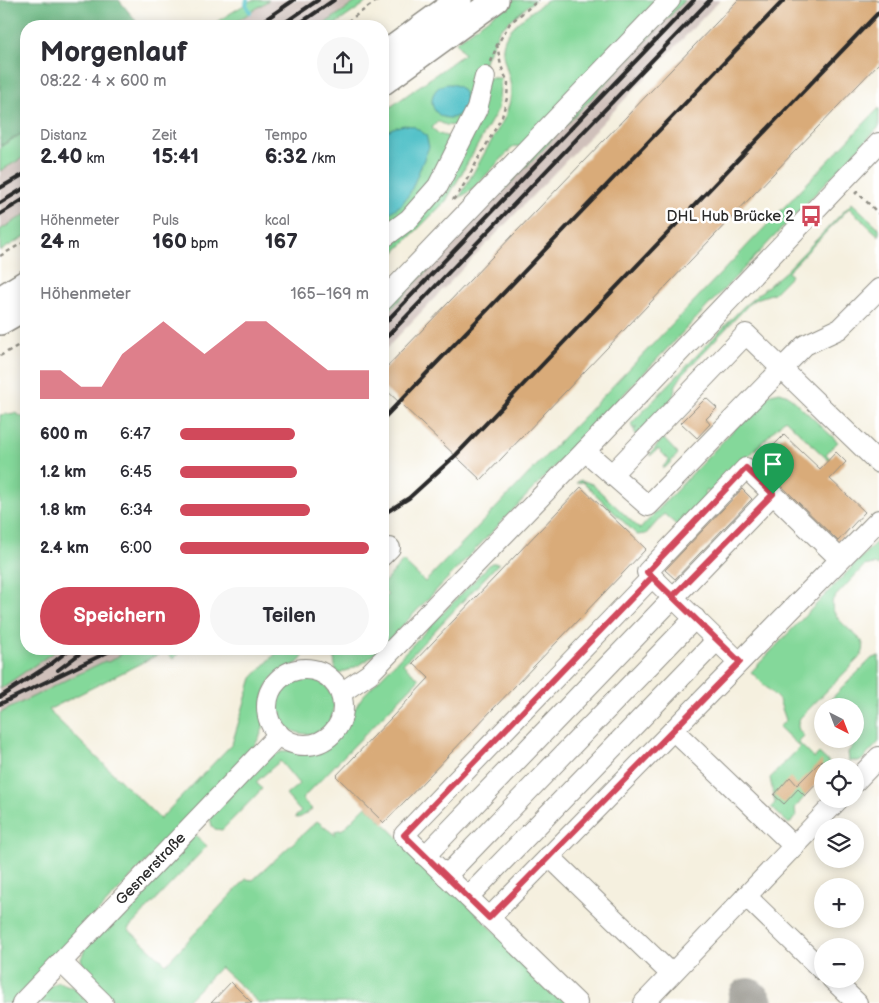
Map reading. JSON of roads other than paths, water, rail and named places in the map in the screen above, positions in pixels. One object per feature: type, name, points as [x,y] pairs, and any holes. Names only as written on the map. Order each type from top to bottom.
[{"type":"main road","points":[[389,51],[459,0]]},
{"type":"main road","points":[[389,78],[496,0]]},
{"type":"main road","points":[[0,298],[20,286]]},
{"type":"main road","points":[[0,322],[20,310]]},
{"type":"lane","points":[[389,294],[670,0]]},
{"type":"lane","points":[[389,234],[410,220],[438,186],[475,113],[485,77]]},
{"type":"lane","points":[[389,653],[586,451],[879,143]]},
{"type":"lane","points":[[586,451],[648,506],[805,345],[839,329],[879,289]]},
{"type":"lane","points":[[612,474],[746,334],[879,463]]},
{"type":"lane","points":[[577,1003],[404,835],[746,468],[840,559]]},
{"type":"lane","points":[[425,856],[773,494]]},
{"type":"lane","points":[[489,918],[879,520]]},
{"type":"lane","points":[[649,574],[740,662]]},
{"type":"lane","points":[[446,876],[694,618]]},
{"type":"lane","points":[[468,897],[717,640]]},
{"type":"lane","points":[[341,693],[369,674],[387,655]]},
{"type":"lane","points":[[302,669],[319,671],[334,681],[343,700],[342,717],[337,729],[329,737],[321,742],[301,745],[292,743],[279,734],[269,719],[267,703],[273,686],[280,678],[288,673],[302,669]]},
{"type":"lane","points":[[673,730],[794,846]]},
{"type":"lane","name":"Gesnerstraße","points":[[22,1003],[279,734]]},
{"type":"lane","points":[[864,773],[879,757]]},
{"type":"lane","points":[[644,1003],[830,808]]},
{"type":"lane","points":[[550,856],[672,974]]},
{"type":"lane","points":[[746,896],[814,962]]},
{"type":"lane","points":[[60,962],[103,1003]]},
{"type":"lane","points":[[841,988],[857,1003]]},
{"type":"water","points":[[449,84],[456,85],[461,89],[465,94],[465,108],[461,113],[456,117],[449,118],[442,117],[437,113],[433,108],[432,101],[433,94],[437,89],[442,85]]},
{"type":"water","points":[[404,125],[413,126],[426,135],[429,147],[410,193],[401,205],[389,213],[389,130]]},
{"type":"waterway","points":[[247,0],[246,5],[250,12]]},
{"type":"railway","points":[[265,20],[294,0]]},
{"type":"railway","points":[[289,20],[318,0]]},
{"type":"railway","points":[[305,20],[334,0]]},
{"type":"railway","points":[[389,319],[694,0]]},
{"type":"railway","points":[[389,335],[710,0]]},
{"type":"railway","points":[[389,413],[784,0]]},
{"type":"railway","points":[[389,511],[409,498],[456,455],[879,12]]},
{"type":"railway","points":[[0,188],[20,176]]},
{"type":"railway","points":[[0,203],[20,191]]},
{"type":"railway","points":[[0,214],[20,202]]},
{"type":"railway","points":[[0,697],[62,655]]},
{"type":"railway","points":[[58,670],[78,655]]},
{"type":"railway","points":[[0,704],[102,655]]},
{"type":"place","name":"DHL Hub Brücke 2","points":[[811,216]]}]
